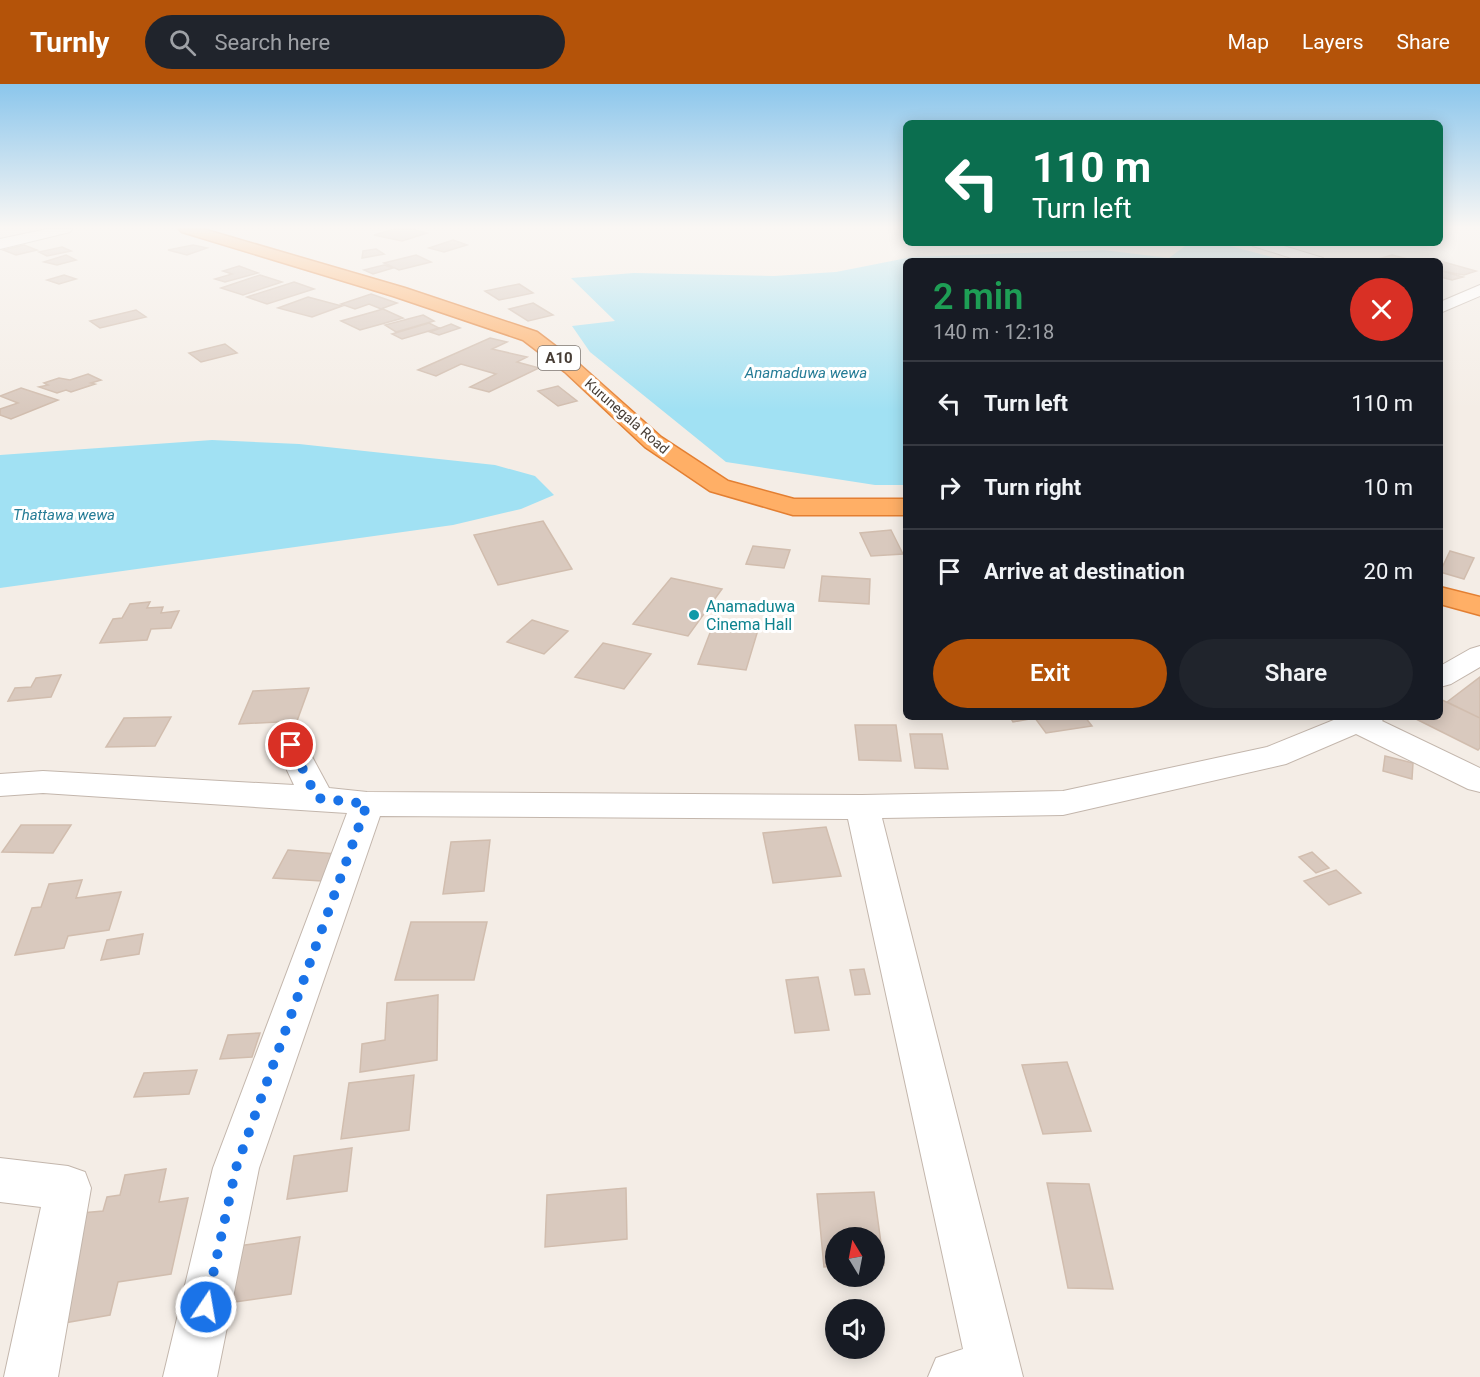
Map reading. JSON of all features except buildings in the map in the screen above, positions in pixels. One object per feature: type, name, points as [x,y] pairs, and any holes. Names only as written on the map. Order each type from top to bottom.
[{"type":"highway","name":"Kurunegala Road","points":[[390,289],[530,336],[572,368],[653,442],[719,486],[793,507],[903,507]]},
{"type":"highway","points":[[1443,596],[1480,606]]},
{"type":"street","points":[[1445,303],[1480,290]]},
{"type":"street","points":[[1443,676],[1480,655]]},
{"type":"street","points":[[0,785],[43,782],[317,798],[367,804],[862,807],[1063,803],[1275,756],[1364,720],[1480,781]]},
{"type":"street","points":[[291,745],[317,798]]},
{"type":"street","points":[[190,1377],[236,1168],[367,804]]},
{"type":"street","points":[[862,807],[982,1374]]},
{"type":"street","points":[[0,1180],[69,1188],[31,1377]]},
{"type":"water","name":"Anamaduwa wewa","points":[[583,289],[903,289],[903,485],[875,485],[726,462],[590,352],[572,326],[615,321]]},
{"type":"water","name":"Thattawa wewa","points":[[212,440],[299,444],[495,465],[535,476],[554,495],[521,509],[453,525],[0,588],[0,455]]},
{"type":"place","name":"Anamaduwa Cinema Hall","points":[[694,615]]},
{"type":"route","points":[[206,1307],[236,1168],[367,804],[317,798],[291,745]]}]
